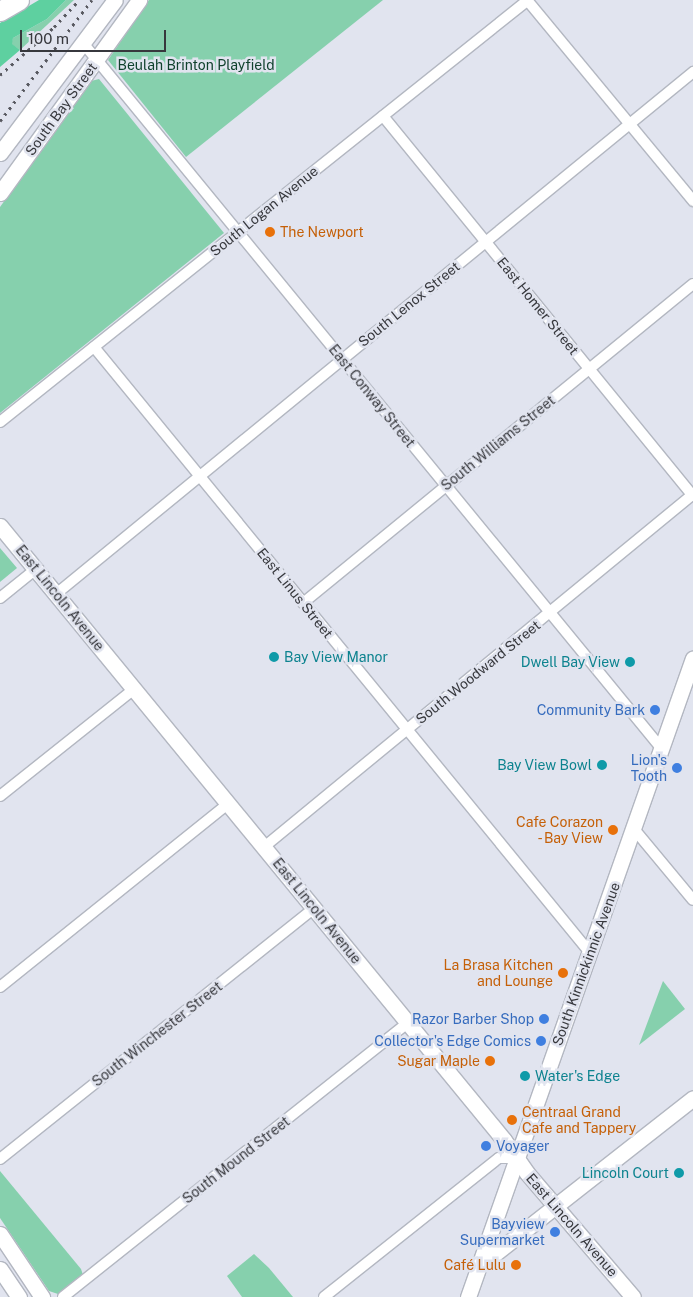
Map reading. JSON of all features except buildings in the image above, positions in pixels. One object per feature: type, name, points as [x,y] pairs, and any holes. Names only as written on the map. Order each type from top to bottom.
[{"type":"highway","points":[[0,10],[19,0]]},
{"type":"street","name":"South Bay Street","points":[[0,153],[115,0]]},
{"type":"street","name":"South Bay Street","points":[[0,193],[139,0]]},
{"type":"street","name":"South Logan Avenue","points":[[0,422],[528,0]]},
{"type":"street","points":[[528,0],[693,201]]},
{"type":"street","name":"East Conway Street","points":[[83,43],[661,748]]},
{"type":"street","name":"South Lenox Street","points":[[56,594],[693,72]]},
{"type":"street","name":"East Homer Street","points":[[383,116],[693,496]]},
{"type":"street","name":"South Williams Street","points":[[303,603],[693,284]]},
{"type":"street","name":"East Linus Street","points":[[94,347],[591,954]]},
{"type":"street","name":"South Woodward Street","points":[[264,847],[693,496]]},
{"type":"street","name":"East Lincoln Avenue","points":[[0,526],[408,1023],[516,1158],[633,1297]]},
{"type":"street","points":[[0,598],[36,569]]},
{"type":"street","name":"South Kinnickinnic Avenue","points":[[468,1297],[516,1158],[591,954],[693,658]]},
{"type":"street","points":[[0,796],[134,689]]},
{"type":"street","points":[[0,987],[228,804]]},
{"type":"street","points":[[634,829],[693,900]]},
{"type":"street","name":"South Winchester Street","points":[[0,1159],[314,908]]},
{"type":"street","name":"South Mound Street","points":[[64,1297],[408,1023]]},
{"type":"street","points":[[479,1266],[693,1098]]},
{"type":"street","points":[[324,1297],[499,1158],[516,1158]]},
{"type":"street","points":[[0,1234],[42,1297]]},
{"type":"street","points":[[0,1269],[19,1297]]},
{"type":"green space","points":[[39,0],[66,0],[47,19],[13,38],[12,44],[20,50],[0,67],[0,23]]},
{"type":"green space","points":[[66,0],[74,0],[20,50],[11,44],[13,38],[47,19]]},
{"type":"green space","name":"Beulah Brinton Playfield","points":[[149,0],[383,0],[186,157],[108,60]]},
{"type":"green space","points":[[99,79],[224,233],[0,413],[0,207],[91,81]]},
{"type":"green space","points":[[0,548],[17,568],[0,582]]},
{"type":"green space","points":[[663,981],[685,1009],[639,1045]]},
{"type":"green space","points":[[0,1171],[81,1269],[83,1275],[58,1294],[49,1291],[0,1218]]},
{"type":"green space","points":[[254,1254],[269,1268],[293,1297],[242,1297],[227,1276]]},
{"type":"railway","points":[[0,75],[54,27],[79,0]]},
{"type":"railway","points":[[0,121],[92,0]]},
{"type":"place","name":"The Newport","points":[[270,232]]},
{"type":"place","name":"Bay View Manor","points":[[274,657]]},
{"type":"place","name":"Dwell Bay View","points":[[630,662]]},
{"type":"place","name":"Community Bark","points":[[655,710]]},
{"type":"place","name":"Bay View Bowl","points":[[602,765]]},
{"type":"place","name":"Lion's Tooth","points":[[677,768]]},
{"type":"place","name":"Cafe Corazon - Bay View","points":[[613,830]]},
{"type":"place","name":"La Brasa Kitchen and Lounge","points":[[563,973]]},
{"type":"place","name":"Razor Barber Shop","points":[[544,1019]]},
{"type":"place","name":"Collector's Edge Comics","points":[[541,1041]]},
{"type":"place","name":"Sugar Maple","points":[[490,1061]]},
{"type":"place","name":"Water's Edge","points":[[525,1076]]},
{"type":"place","name":"Centraal Grand Cafe and Tappery","points":[[512,1120]]},
{"type":"place","name":"Voyager","points":[[486,1146]]},
{"type":"place","name":"Lincoln Court","points":[[679,1173]]},
{"type":"place","name":"Bayview Supermarket","points":[[555,1232]]},
{"type":"place","name":"Café Lulu","points":[[516,1265]]}]
